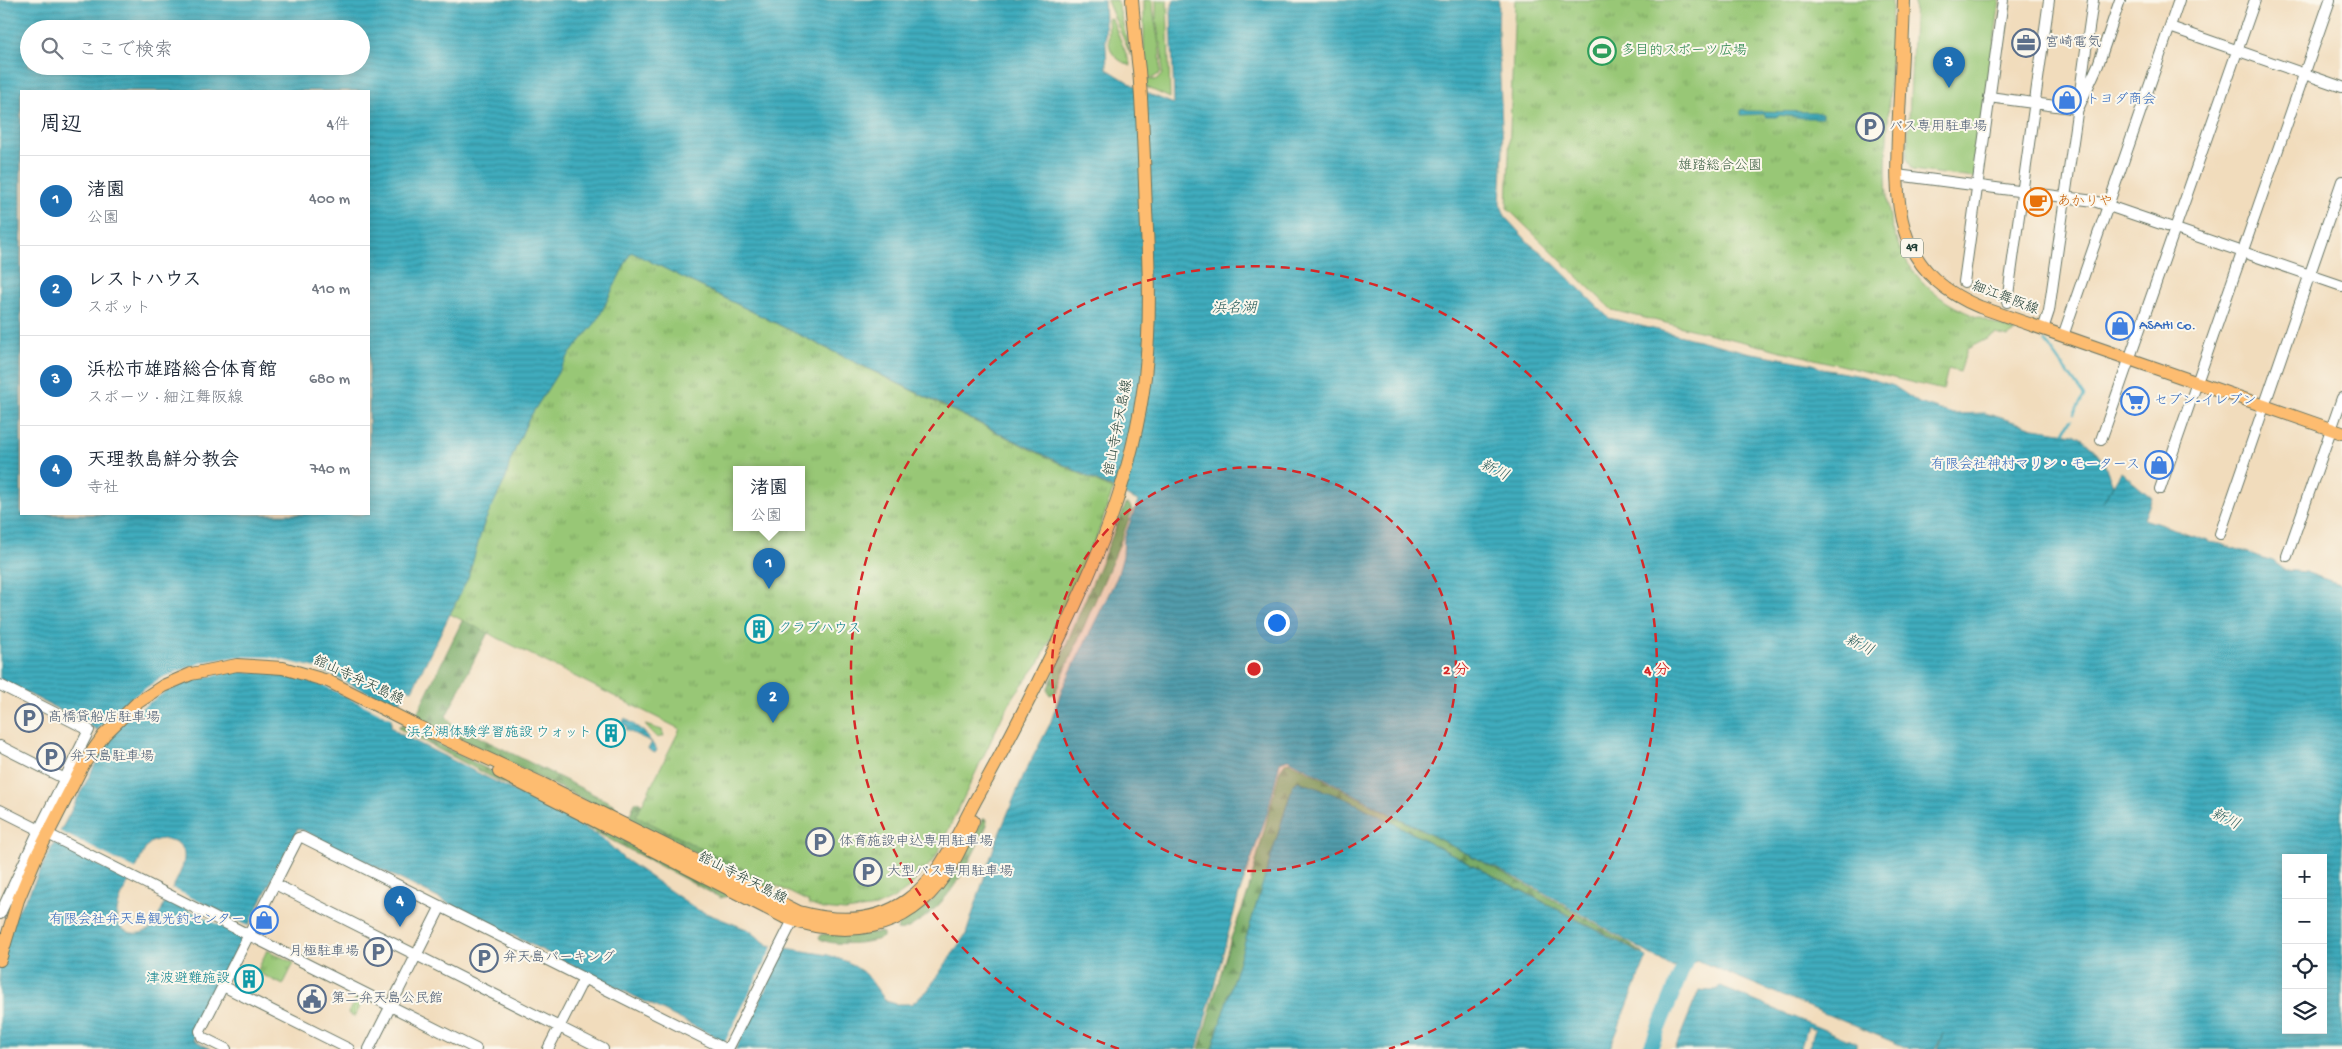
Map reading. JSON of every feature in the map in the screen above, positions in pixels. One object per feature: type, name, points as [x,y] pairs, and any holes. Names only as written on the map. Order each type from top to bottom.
[{"type":"main road","name":"舘山寺弁天島線","points":[[0,960],[18,900],[47,834],[83,764],[101,738],[125,713],[163,686],[191,674],[237,665],[268,665],[306,673],[328,681],[419,727],[543,784],[793,919],[822,917],[882,919],[906,901],[936,871],[996,766],[1077,602],[1104,542],[1120,494],[1139,419],[1148,333],[1148,247],[1139,75],[1132,0]]},
{"type":"main road","name":"舘山寺弁天島線","points":[[1139,0],[1139,75]]},
{"type":"main road","name":"細江舞阪線","points":[[1904,0],[1896,175],[1898,204],[1904,230],[1914,253],[1930,274],[1964,300],[2336,431]]},
{"type":"street","points":[[1964,282],[2003,0]]},
{"type":"street","points":[[2007,302],[2049,0]]},
{"type":"street","points":[[2043,329],[2049,311],[2093,0]]},
{"type":"street","points":[[2078,109],[2098,65],[2120,0]]},
{"type":"street","points":[[2063,336],[2179,0]]},
{"type":"street","points":[[2102,440],[2255,0]]},
{"type":"street","points":[[2160,489],[2330,0]]},
{"type":"street","points":[[2170,27],[2342,87]]},
{"type":"street","points":[[1989,97],[2078,109]]},
{"type":"street","points":[[1896,175],[2066,197],[2108,206],[2342,286]]},
{"type":"street","points":[[2220,534],[2342,181]]},
{"type":"street","points":[[2287,556],[2336,431],[2342,398]]},
{"type":"street","points":[[0,685],[90,730],[65,779],[47,834],[1,906]]},
{"type":"street","points":[[0,746],[65,779]]},
{"type":"street","points":[[0,810],[476,1049]]},
{"type":"street","points":[[226,1049],[202,1036],[200,1031],[298,838],[302,837],[727,1049],[793,919]]},
{"type":"street","points":[[275,884],[603,1049]]},
{"type":"street","points":[[369,1049],[441,906]]},
{"type":"street","points":[[548,1049],[584,978]]},
{"type":"street","points":[[223,986],[349,1049]]},
{"type":"green space","points":[[1117,0],[1131,56],[1107,1]]},
{"type":"green space","points":[[1144,0],[1153,0],[1160,55],[1160,73],[1153,78],[1145,77],[1144,70]]},
{"type":"green space","points":[[1156,0],[1167,0],[1170,98],[1146,87],[1146,79],[1157,80],[1162,74],[1163,60],[1156,20]]},
{"type":"green space","name":"雄踏総合公園","points":[[1515,0],[1892,0],[1886,181],[1893,231],[1902,254],[1917,275],[1937,295],[1965,312],[2016,331],[2008,337],[1996,334],[1967,349],[1960,372],[1948,369],[1943,390],[1612,310],[1507,208]]},
{"type":"green space","points":[[1915,0],[2000,0],[1975,177],[1973,178],[1913,170],[1907,158]]},
{"type":"green space","points":[[1108,18],[1112,19],[1131,66],[1116,58],[1112,53],[1109,42]]},
{"type":"green space","points":[[631,252],[1113,490],[1096,539],[1040,661],[1016,693],[1004,713],[935,858],[909,888],[893,899],[876,907],[845,911],[823,909],[808,904],[809,902],[636,816],[680,729],[450,614],[491,506],[506,478],[510,461],[528,420],[569,355],[597,321]]},
{"type":"green space","points":[[649,312],[446,716],[451,723],[613,804],[618,810],[613,814],[422,720],[417,713],[465,615]]},
{"type":"green space","points":[[1126,504],[1129,504],[1132,510],[1118,548],[1055,693],[1050,695],[1047,690]]},
{"type":"green space","points":[[402,725],[727,893],[728,896],[721,898],[400,729],[399,726]]},
{"type":"green space","points":[[645,725],[662,730],[664,736],[657,738]]},
{"type":"green space","points":[[1290,762],[1538,891],[1644,954],[1349,800],[1301,782],[1293,785],[1212,1049],[1199,1049],[1231,938],[1247,896],[1280,770],[1285,763]]},
{"type":"green space","points":[[639,801],[642,805],[637,816],[775,885],[776,889],[767,889],[733,870],[644,830],[629,816],[635,803]]},
{"type":"green space","points":[[983,819],[986,819],[987,825],[967,865],[951,891],[930,913],[918,922],[905,929],[897,930],[898,925],[925,907],[942,890],[956,871]]},
{"type":"green space","points":[[883,933],[883,937],[861,943],[832,943],[819,938],[822,934],[858,935]]},
{"type":"green space","points":[[267,950],[294,963],[283,985],[257,972]]},
{"type":"green space","points":[[357,995],[364,998],[355,1017],[348,1013]]},
{"type":"water","name":"浜名湖","points":[[0,0],[1104,0],[1107,69],[1144,92],[1174,104],[1171,8],[1174,0],[1499,0],[1498,33],[1503,150],[1500,203],[1506,218],[1530,244],[1545,255],[1609,318],[1747,352],[1813,364],[1822,369],[1862,376],[1894,386],[1919,403],[1953,414],[1985,413],[2034,428],[2074,434],[2092,447],[2104,463],[2113,485],[2103,502],[2121,472],[2152,498],[2144,519],[2208,540],[2208,542],[2221,544],[2273,561],[2285,570],[2305,572],[2342,585],[2342,1049],[1938,1049],[1943,1033],[1936,1049],[1910,1049],[1699,961],[1672,967],[1536,888],[1288,759],[1280,762],[1267,814],[1239,894],[1197,1049],[733,1049],[719,1042],[720,1039],[298,828],[195,1031],[194,1040],[211,1049],[0,1049],[0,938],[29,893],[47,857],[51,854],[49,853],[107,742],[96,729],[0,679]],"holes":[[[631,252],[1138,501],[1124,538],[1123,556],[1117,577],[1063,687],[1050,724],[1024,774],[995,844],[966,934],[927,991],[911,1004],[896,1004],[886,1001],[866,974],[848,962],[828,955],[768,945],[749,930],[698,910],[624,859],[602,838],[560,814],[400,734],[391,727],[391,720],[407,688],[412,690],[468,578],[484,523],[506,478],[510,461],[528,420],[569,355],[597,321]],[[166,839],[182,848],[183,864],[158,918],[151,928],[145,932],[133,933],[123,929],[118,923],[118,906],[146,848],[156,840]]]},
{"type":"water","points":[[1741,109],[1747,111],[1815,112],[1822,114],[1822,118],[1779,115],[1776,117],[1766,117],[1764,114],[1741,115]]},
{"type":"water","points":[[625,718],[644,732],[651,741],[626,730],[627,726],[622,724]]},
{"type":"water","points":[[652,743],[657,750],[655,753],[648,749]]},
{"type":"water","points":[[1298,781],[1349,800],[1647,957],[1610,1049],[1212,1049],[1293,785]]},
{"type":"water","points":[[1721,987],[1856,1043],[1856,1049],[1808,1049],[1815,1030],[1808,1027],[1800,1049],[1675,1049],[1699,990],[1712,991]]},
{"type":"pier","points":[[236,657],[269,657],[316,668],[400,708],[394,720],[325,686],[282,673],[237,671],[193,679],[166,691],[99,737],[96,732],[119,707],[159,679],[204,662]]},
{"type":"pier","points":[[59,831],[137,870],[131,881],[53,842]]},
{"type":"pier","points":[[172,888],[250,927],[245,938],[166,898]]},
{"type":"pier","points":[[774,944],[787,946],[735,1049],[729,1049],[723,1046]]},
{"type":"waterway","points":[[2045,341],[2084,396],[2074,414]]},
{"type":"waterway","points":[[2064,432],[2071,420]]},
{"type":"waterway","points":[[1650,1049],[1692,946]]},
{"type":"place","name":"宮崎電気","points":[[2026,43]]},
{"type":"place","name":"多目的スポーツ広場","points":[[1602,51]]},
{"type":"place","name":"浜松市雄踏総合体育館","points":[[1949,88]]},
{"type":"place","name":"トヨダ商会","points":[[2067,100]]},
{"type":"place","name":"バス専用駐車場","points":[[1870,127]]},
{"type":"place","name":"あかりや","points":[[2038,202]]},
{"type":"place","name":"ASAHI Co.","points":[[2120,326]]},
{"type":"place","name":"セブン-イレブン","points":[[2135,401]]},
{"type":"place","name":"有限会社神村マリン・モータース","points":[[2159,465]]},
{"type":"place","name":"渚園","points":[[769,589]]},
{"type":"place","name":"クラブハウス","points":[[759,629]]},
{"type":"place","name":"髙橋貸船店駐車場","points":[[29,718]]},
{"type":"place","name":"レストハウス","points":[[773,723]]},
{"type":"place","name":"浜名湖体験学習施設 ウォット","points":[[611,733]]},
{"type":"place","name":"弁天島駐車場","points":[[51,757]]},
{"type":"place","name":"体育施設申込専用駐車場","points":[[820,842]]},
{"type":"place","name":"大型バス専用駐車場","points":[[868,872]]},
{"type":"place","name":"有限会社弁天島観光釣センター","points":[[264,920]]},
{"type":"place","name":"天理教島鮮分教会","points":[[400,927]]},
{"type":"place","name":"月極駐車場","points":[[378,952]]},
{"type":"place","name":"弁天島パーキング","points":[[484,958]]},
{"type":"place","name":"津波避難施設","points":[[249,979]]},
{"type":"place","name":"第二弁天島公民館","points":[[312,999]]},
{"type":"water label","name":"新川","points":[[1494,471]]},
{"type":"water label","name":"新川","points":[[1859,646]]},
{"type":"water label","name":"新川","points":[[2225,820]]}]
